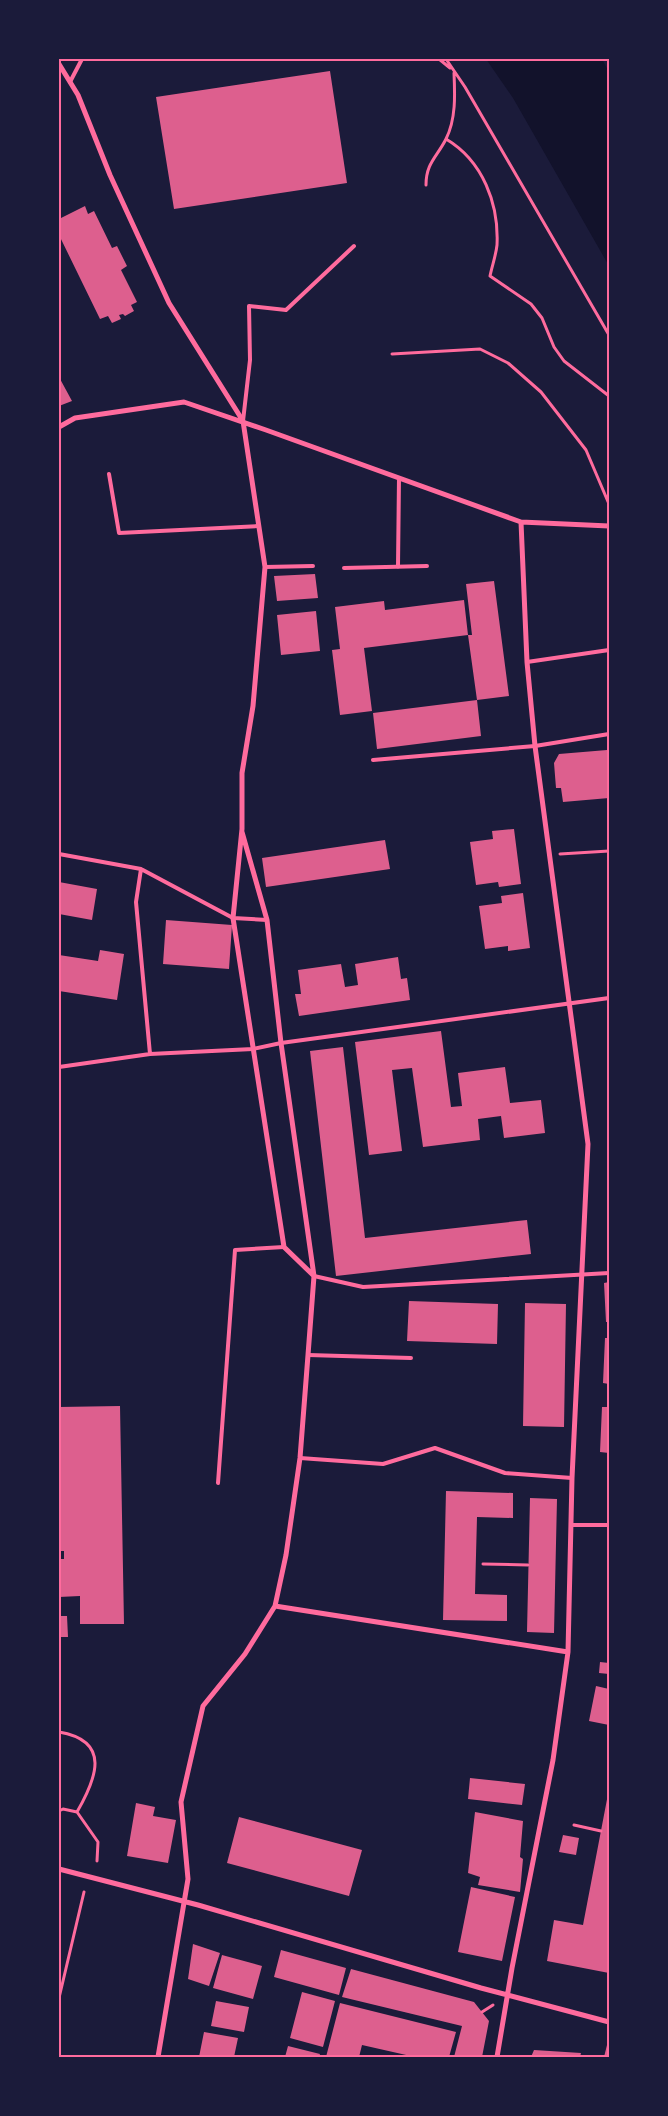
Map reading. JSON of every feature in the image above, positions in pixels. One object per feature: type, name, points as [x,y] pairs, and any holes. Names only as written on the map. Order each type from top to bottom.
[{"type":"street","points":[[59,64],[78,94],[112,179],[168,303],[243,421],[265,566],[252,706],[242,773],[242,829],[233,918],[284,1247],[314,1276]]},
{"type":"street","points":[[59,427],[75,418],[184,402],[243,421],[522,522],[609,526]]},
{"type":"street","points":[[497,2057],[507,1995],[542,1820],[568,1652],[572,1478],[588,1144],[535,746],[528,662],[522,522]]},
{"type":"street","points":[[158,2057],[188,1880],[181,1802],[203,1706],[246,1654],[275,1606],[286,1555],[300,1458],[314,1276],[281,1043],[267,920],[242,829]]},
{"type":"street","points":[[275,1606],[568,1652]]},
{"type":"street","points":[[59,1869],[184,1901],[507,1995],[609,2022]]},
{"type":"lane","points":[[70,82],[82,59]]},
{"type":"lane","points":[[243,421],[250,360],[249,306],[286,310],[354,246]]},
{"type":"lane","points":[[109,474],[119,533],[259,526]]},
{"type":"lane","points":[[398,567],[399,478]]},
{"type":"lane","points":[[265,566],[313,566]]},
{"type":"lane","points":[[344,568],[427,566]]},
{"type":"lane","points":[[528,662],[609,650]]},
{"type":"lane","points":[[373,760],[535,746],[609,734]]},
{"type":"lane","points":[[59,854],[141,870],[233,918],[267,920]]},
{"type":"lane","points":[[141,870],[136,902],[150,1054]]},
{"type":"lane","points":[[59,1066],[150,1054],[253,1050],[281,1043],[609,998]]},
{"type":"lane","points":[[218,1483],[235,1250],[284,1247]]},
{"type":"lane","points":[[314,1276],[363,1287],[609,1273]]},
{"type":"lane","points":[[308,1355],[411,1358]]},
{"type":"lane","points":[[300,1458],[383,1464],[435,1448],[505,1473],[572,1478]]},
{"type":"lane","points":[[571,1525],[609,1525]]},
{"type":"path","points":[[426,185],[428,166],[446,139],[455,103],[454,71],[439,59]]},
{"type":"path","points":[[446,59],[609,335]]},
{"type":"path","points":[[446,139],[456,146],[471,162],[483,178],[492,198],[497,247],[490,276],[531,304],[542,318],[554,347],[564,361],[609,396]]},
{"type":"path","points":[[392,354],[480,349],[508,363],[541,392],[586,450],[609,504]]},
{"type":"path","points":[[550,855],[609,851]]},
{"type":"path","points":[[483,1564],[528,1565]]},
{"type":"path","points":[[59,1732],[72,1734],[86,1743],[93,1754],[97,1767],[90,1788],[77,1812]]},
{"type":"path","points":[[59,1811],[63,1809],[77,1812],[98,1842],[97,1861]]},
{"type":"path","points":[[574,1825],[601,1831]]},
{"type":"path","points":[[59,1998],[84,1892]]},
{"type":"path","points":[[482,2012],[493,2005]]},
{"type":"shaded area","points":[[486,59],[602,59],[609,72],[609,266],[513,98]]},
{"type":"building","points":[[330,71],[347,183],[174,209],[156,97]]},
{"type":"building","points":[[85,206],[88,214],[94,211],[112,248],[117,246],[127,266],[121,270],[137,302],[131,305],[134,311],[125,316],[123,314],[119,315],[121,319],[112,323],[108,316],[100,319],[59,235],[59,219]]},
{"type":"building","points":[[59,377],[72,401],[59,406]]},
{"type":"building","points":[[315,574],[318,598],[277,601],[274,576]]},
{"type":"building","points":[[494,581],[509,696],[477,700],[468,635],[472,635],[466,584]]},
{"type":"building","points":[[464,600],[468,635],[364,648],[372,711],[340,715],[332,650],[340,649],[335,607],[384,601],[385,610]]},
{"type":"building","points":[[316,611],[320,651],[281,655],[277,615]]},
{"type":"building","points":[[477,700],[481,736],[377,749],[373,713]]},
{"type":"building","points":[[607,750],[609,798],[563,802],[561,788],[556,788],[554,763],[559,754]]},
{"type":"building","points":[[514,829],[521,884],[499,887],[498,882],[476,885],[470,842],[493,839],[492,831]]},
{"type":"building","points":[[385,840],[390,869],[266,887],[262,858]]},
{"type":"building","points":[[59,882],[97,889],[92,920],[59,914]]},
{"type":"building","points":[[523,893],[530,948],[508,951],[508,946],[485,949],[479,906],[502,903],[501,896]]},
{"type":"building","points":[[166,920],[232,925],[229,969],[163,964]]},
{"type":"building","points":[[100,950],[124,954],[117,1000],[59,991],[59,955],[98,961]]},
{"type":"building","points":[[398,957],[401,979],[407,978],[410,1000],[299,1016],[295,994],[301,994],[298,970],[341,964],[345,987],[358,985],[355,964]]},
{"type":"building","points":[[441,1031],[451,1107],[462,1106],[458,1073],[505,1067],[510,1103],[541,1100],[545,1133],[504,1138],[501,1116],[478,1119],[480,1140],[423,1147],[412,1068],[392,1070],[402,1151],[369,1155],[355,1042]]},
{"type":"building","points":[[343,1047],[365,1238],[527,1220],[531,1254],[336,1276],[310,1051]]},
{"type":"building","points":[[609,1282],[609,1322],[606,1322],[604,1283]]},
{"type":"building","points":[[409,1301],[498,1304],[497,1344],[407,1341]]},
{"type":"building","points":[[525,1303],[566,1304],[564,1427],[523,1426]]},
{"type":"building","points":[[605,1338],[609,1338],[609,1384],[603,1383]]},
{"type":"building","points":[[120,1406],[124,1624],[80,1624],[80,1596],[59,1597],[59,1559],[64,1559],[64,1551],[59,1551],[59,1407]]},
{"type":"building","points":[[602,1407],[609,1407],[609,1453],[600,1452]]},
{"type":"building","points":[[446,1491],[513,1493],[513,1518],[477,1517],[475,1594],[507,1595],[507,1621],[443,1620]]},
{"type":"building","points":[[530,1498],[557,1499],[554,1633],[527,1632]]},
{"type":"building","points":[[59,1616],[67,1616],[68,1637],[59,1637]]},
{"type":"building","points":[[600,1662],[609,1663],[609,1674],[599,1673]]},
{"type":"building","points":[[596,1686],[609,1689],[609,1725],[589,1721]]},
{"type":"building","points":[[470,1778],[525,1784],[522,1805],[468,1799]]},
{"type":"building","points":[[608,1794],[609,1973],[547,1961],[554,1920],[583,1925]]},
{"type":"building","points":[[136,1803],[155,1807],[153,1816],[176,1820],[168,1863],[127,1856]]},
{"type":"building","points":[[475,1812],[523,1821],[520,1857],[523,1859],[520,1892],[478,1885],[480,1877],[468,1873]]},
{"type":"building","points":[[239,1817],[362,1850],[349,1896],[227,1863]]},
{"type":"building","points":[[563,1835],[579,1838],[576,1855],[559,1852]]},
{"type":"building","points":[[471,1887],[515,1897],[502,1961],[458,1952]]},
{"type":"building","points":[[193,1944],[220,1953],[209,1986],[188,1979]]},
{"type":"building","points":[[281,1950],[346,1968],[339,1995],[274,1977]]},
{"type":"building","points":[[222,1955],[262,1966],[253,1999],[213,1988]]},
{"type":"building","points":[[351,1969],[474,2002],[489,2021],[482,2057],[454,2057],[462,2026],[342,1997]]},
{"type":"building","points":[[302,1992],[335,2001],[323,2047],[290,2038]]},
{"type":"building","points":[[216,2001],[249,2007],[244,2032],[211,2026]]},
{"type":"building","points":[[340,2003],[456,2032],[449,2057],[415,2057],[362,2045],[359,2057],[326,2057]]},
{"type":"building","points":[[204,2032],[238,2038],[234,2057],[199,2057]]},
{"type":"building","points":[[607,2045],[609,2045],[609,2057],[604,2057]]},
{"type":"building","points":[[288,2046],[320,2054],[319,2057],[285,2057]]},
{"type":"building","points":[[534,2050],[581,2053],[580,2057],[531,2057]]}]
